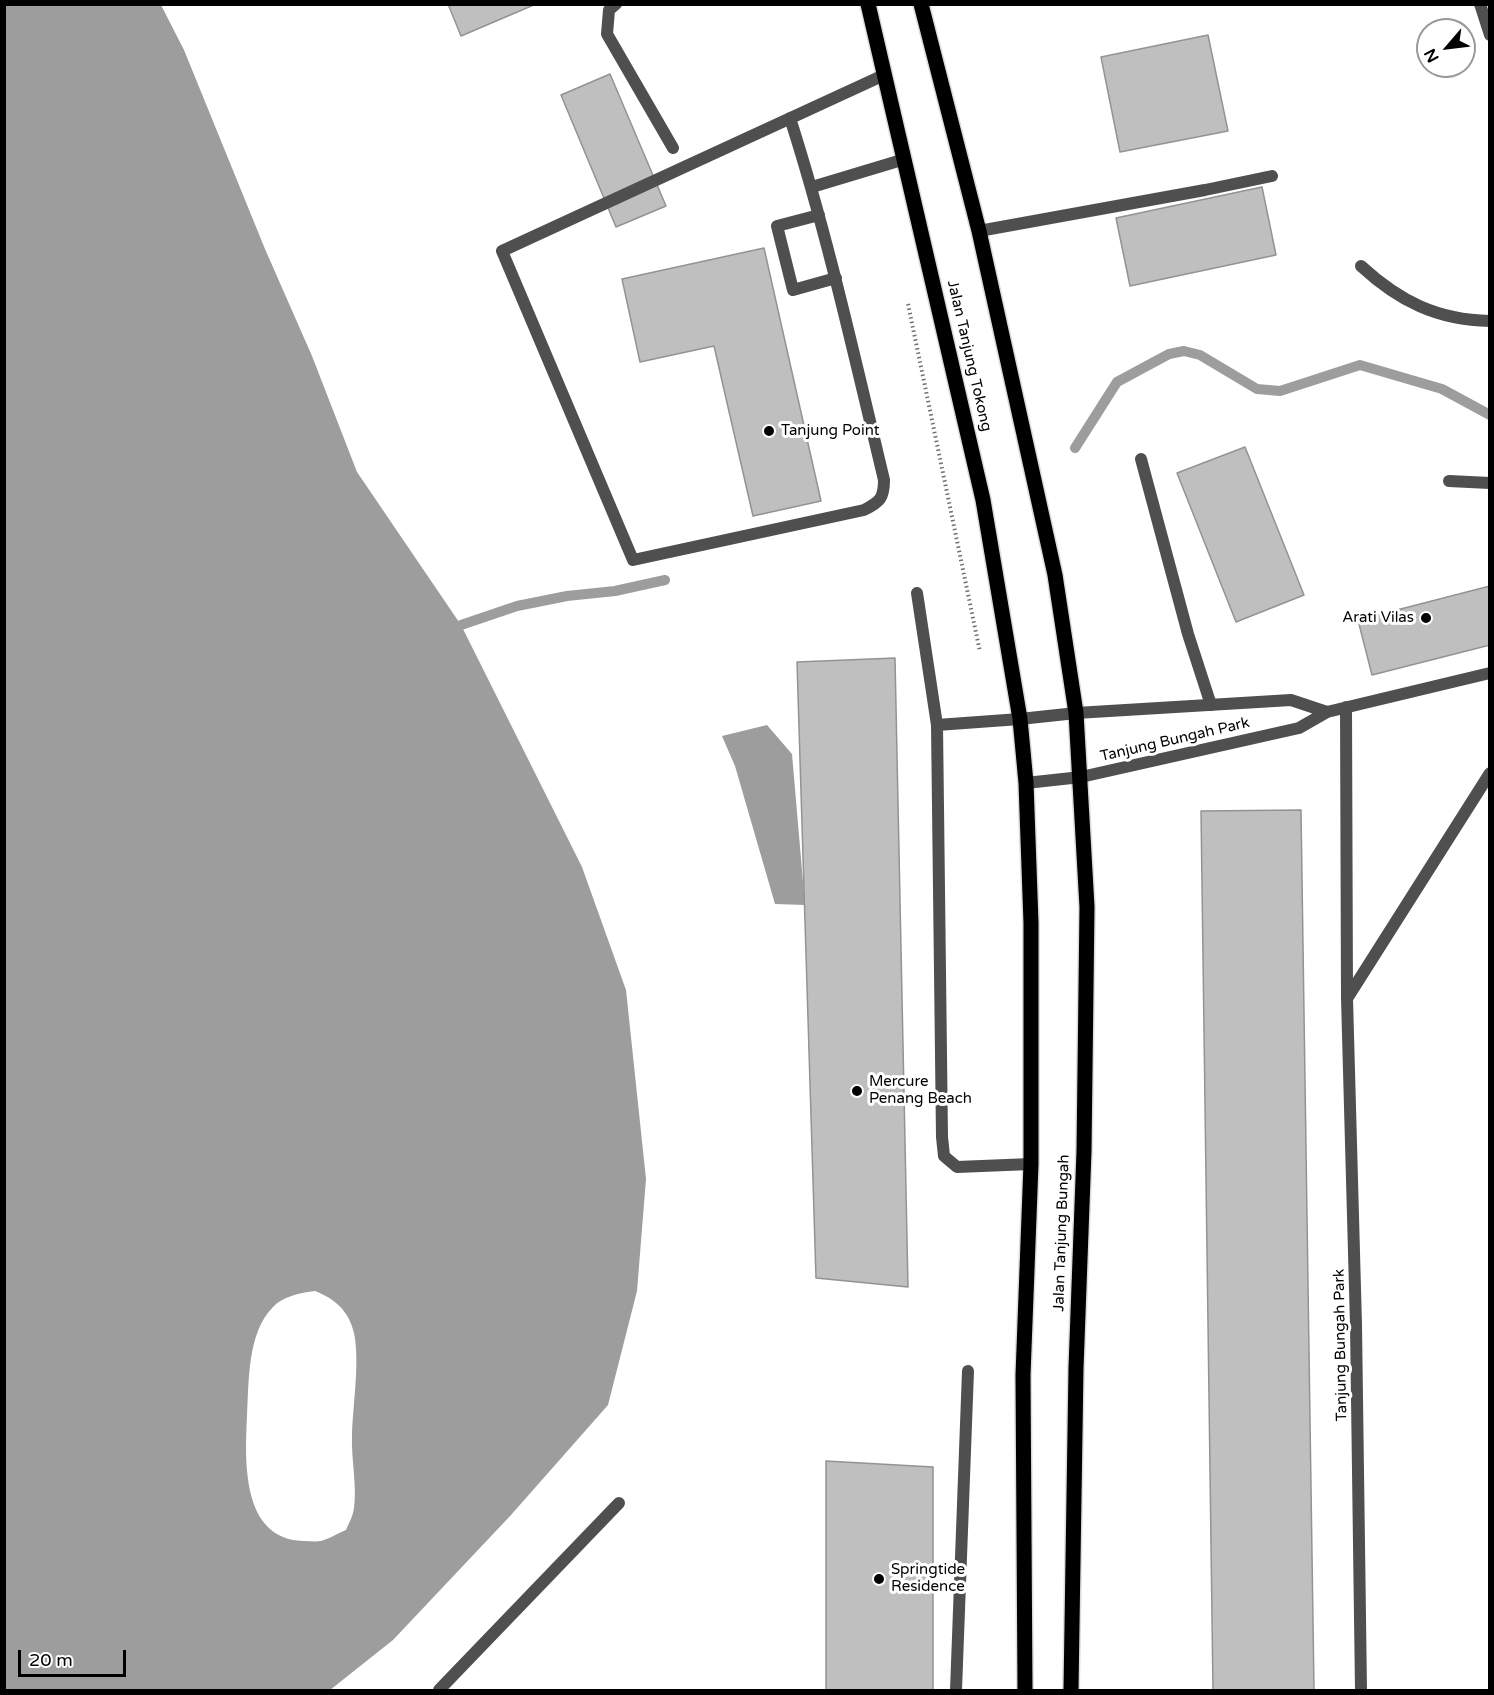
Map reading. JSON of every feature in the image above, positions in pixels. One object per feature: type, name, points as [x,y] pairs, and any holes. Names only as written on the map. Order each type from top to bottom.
[{"type":"main road","name":"Jalan Tanjung Tokong","points":[[868,4],[983,500],[1020,719],[1026,783]]},
{"type":"main road","points":[[921,4],[979,231],[1054,575],[1076,713]]},
{"type":"main road","name":"Jalan Tanjung Bungah","points":[[1071,1690],[1087,906],[1076,713]]},
{"type":"main road","points":[[1025,1690],[1023,1375],[1031,1164],[1031,923],[1026,783]]},
{"type":"street","points":[[616,4],[609,10],[607,34],[673,148]]},
{"type":"street","points":[[1480,4],[1490,35]]},
{"type":"street","points":[[790,118],[812,187],[836,279],[884,480],[884,494],[876,504],[864,510],[633,560],[502,251],[790,118],[884,75]]},
{"type":"street","points":[[812,187],[905,159]]},
{"type":"street","points":[[979,231],[1272,176]]},
{"type":"street","points":[[819,215],[777,226],[793,290],[836,279]]},
{"type":"street","points":[[1361,266],[1381,284],[1420,308],[1455,318],[1490,321]]},
{"type":"street","points":[[1141,459],[1188,634],[1210,705]]},
{"type":"street","points":[[1449,481],[1490,483]]},
{"type":"street","points":[[917,593],[937,725],[944,1156],[957,1167],[1031,1164]]},
{"type":"street","name":"Tanjung Bungah Park","points":[[1026,783],[1081,777],[1299,728],[1327,712],[1490,673]]},
{"type":"street","name":"Tanjung Bungah Park","points":[[937,725],[1076,713],[1291,700],[1327,712]]},
{"type":"street","name":"Tanjung Bungah Park","points":[[1346,707],[1347,998],[1356,1337],[1361,1690]]},
{"type":"street","points":[[1347,998],[1490,773]]},
{"type":"street","points":[[956,1690],[968,1371]]},
{"type":"street","points":[[439,1690],[619,1503]]},
{"type":"path","points":[[906,293],[982,663]]},
{"type":"shaded area","points":[[5,4],[161,5],[184,50],[265,249],[312,356],[357,472],[461,625],[582,867],[626,990],[646,1179],[637,1291],[608,1405],[511,1515],[393,1640],[330,1690],[5,1690]],"holes":[[[315,1291],[345,1312],[352,1325],[356,1344],[352,1444],[355,1499],[353,1514],[346,1530],[321,1541],[303,1541],[283,1537],[268,1527],[258,1512],[251,1494],[246,1454],[249,1373],[258,1330],[273,1307],[282,1300],[298,1294]]]},
{"type":"shaded area","points":[[767,725],[792,754],[805,905],[775,904],[735,766],[722,736]]},
{"type":"building","points":[[448,4],[536,4],[461,36]]},
{"type":"building","points":[[1208,35],[1228,131],[1120,152],[1101,57]]},
{"type":"building","points":[[610,74],[666,206],[616,227],[561,95]]},
{"type":"building","points":[[1262,187],[1276,255],[1130,286],[1116,218]]},
{"type":"building","name":"Tanjung Point","points":[[764,248],[821,501],[753,516],[714,346],[640,362],[622,279]]},
{"type":"building","points":[[1245,447],[1304,595],[1236,622],[1177,473]]},
{"type":"building","points":[[1490,586],[1490,645],[1372,675],[1358,620]]},
{"type":"building","name":"Mercure Penang Beach","points":[[895,658],[908,1287],[816,1278],[797,662]]},
{"type":"building","points":[[1301,810],[1314,1690],[1213,1690],[1201,811]]},
{"type":"building","name":"Springtide Residence","points":[[826,1461],[933,1467],[933,1690],[826,1690]]},
{"type":"waterway","points":[[1075,448],[1117,382],[1169,354],[1184,351],[1200,355],[1257,389],[1280,391],[1360,365],[1442,389],[1490,415]]},
{"type":"waterway","points":[[461,625],[517,606],[567,596],[615,591],[665,580]]},
{"type":"place","name":"Tanjung Point","points":[[769,431]]},
{"type":"place","name":"Arati Vilas","points":[[1426,618]]},
{"type":"place","name":"Mercure Penang Beach","points":[[857,1091]]},
{"type":"place","name":"Springtide Residence","points":[[879,1579]]}]
